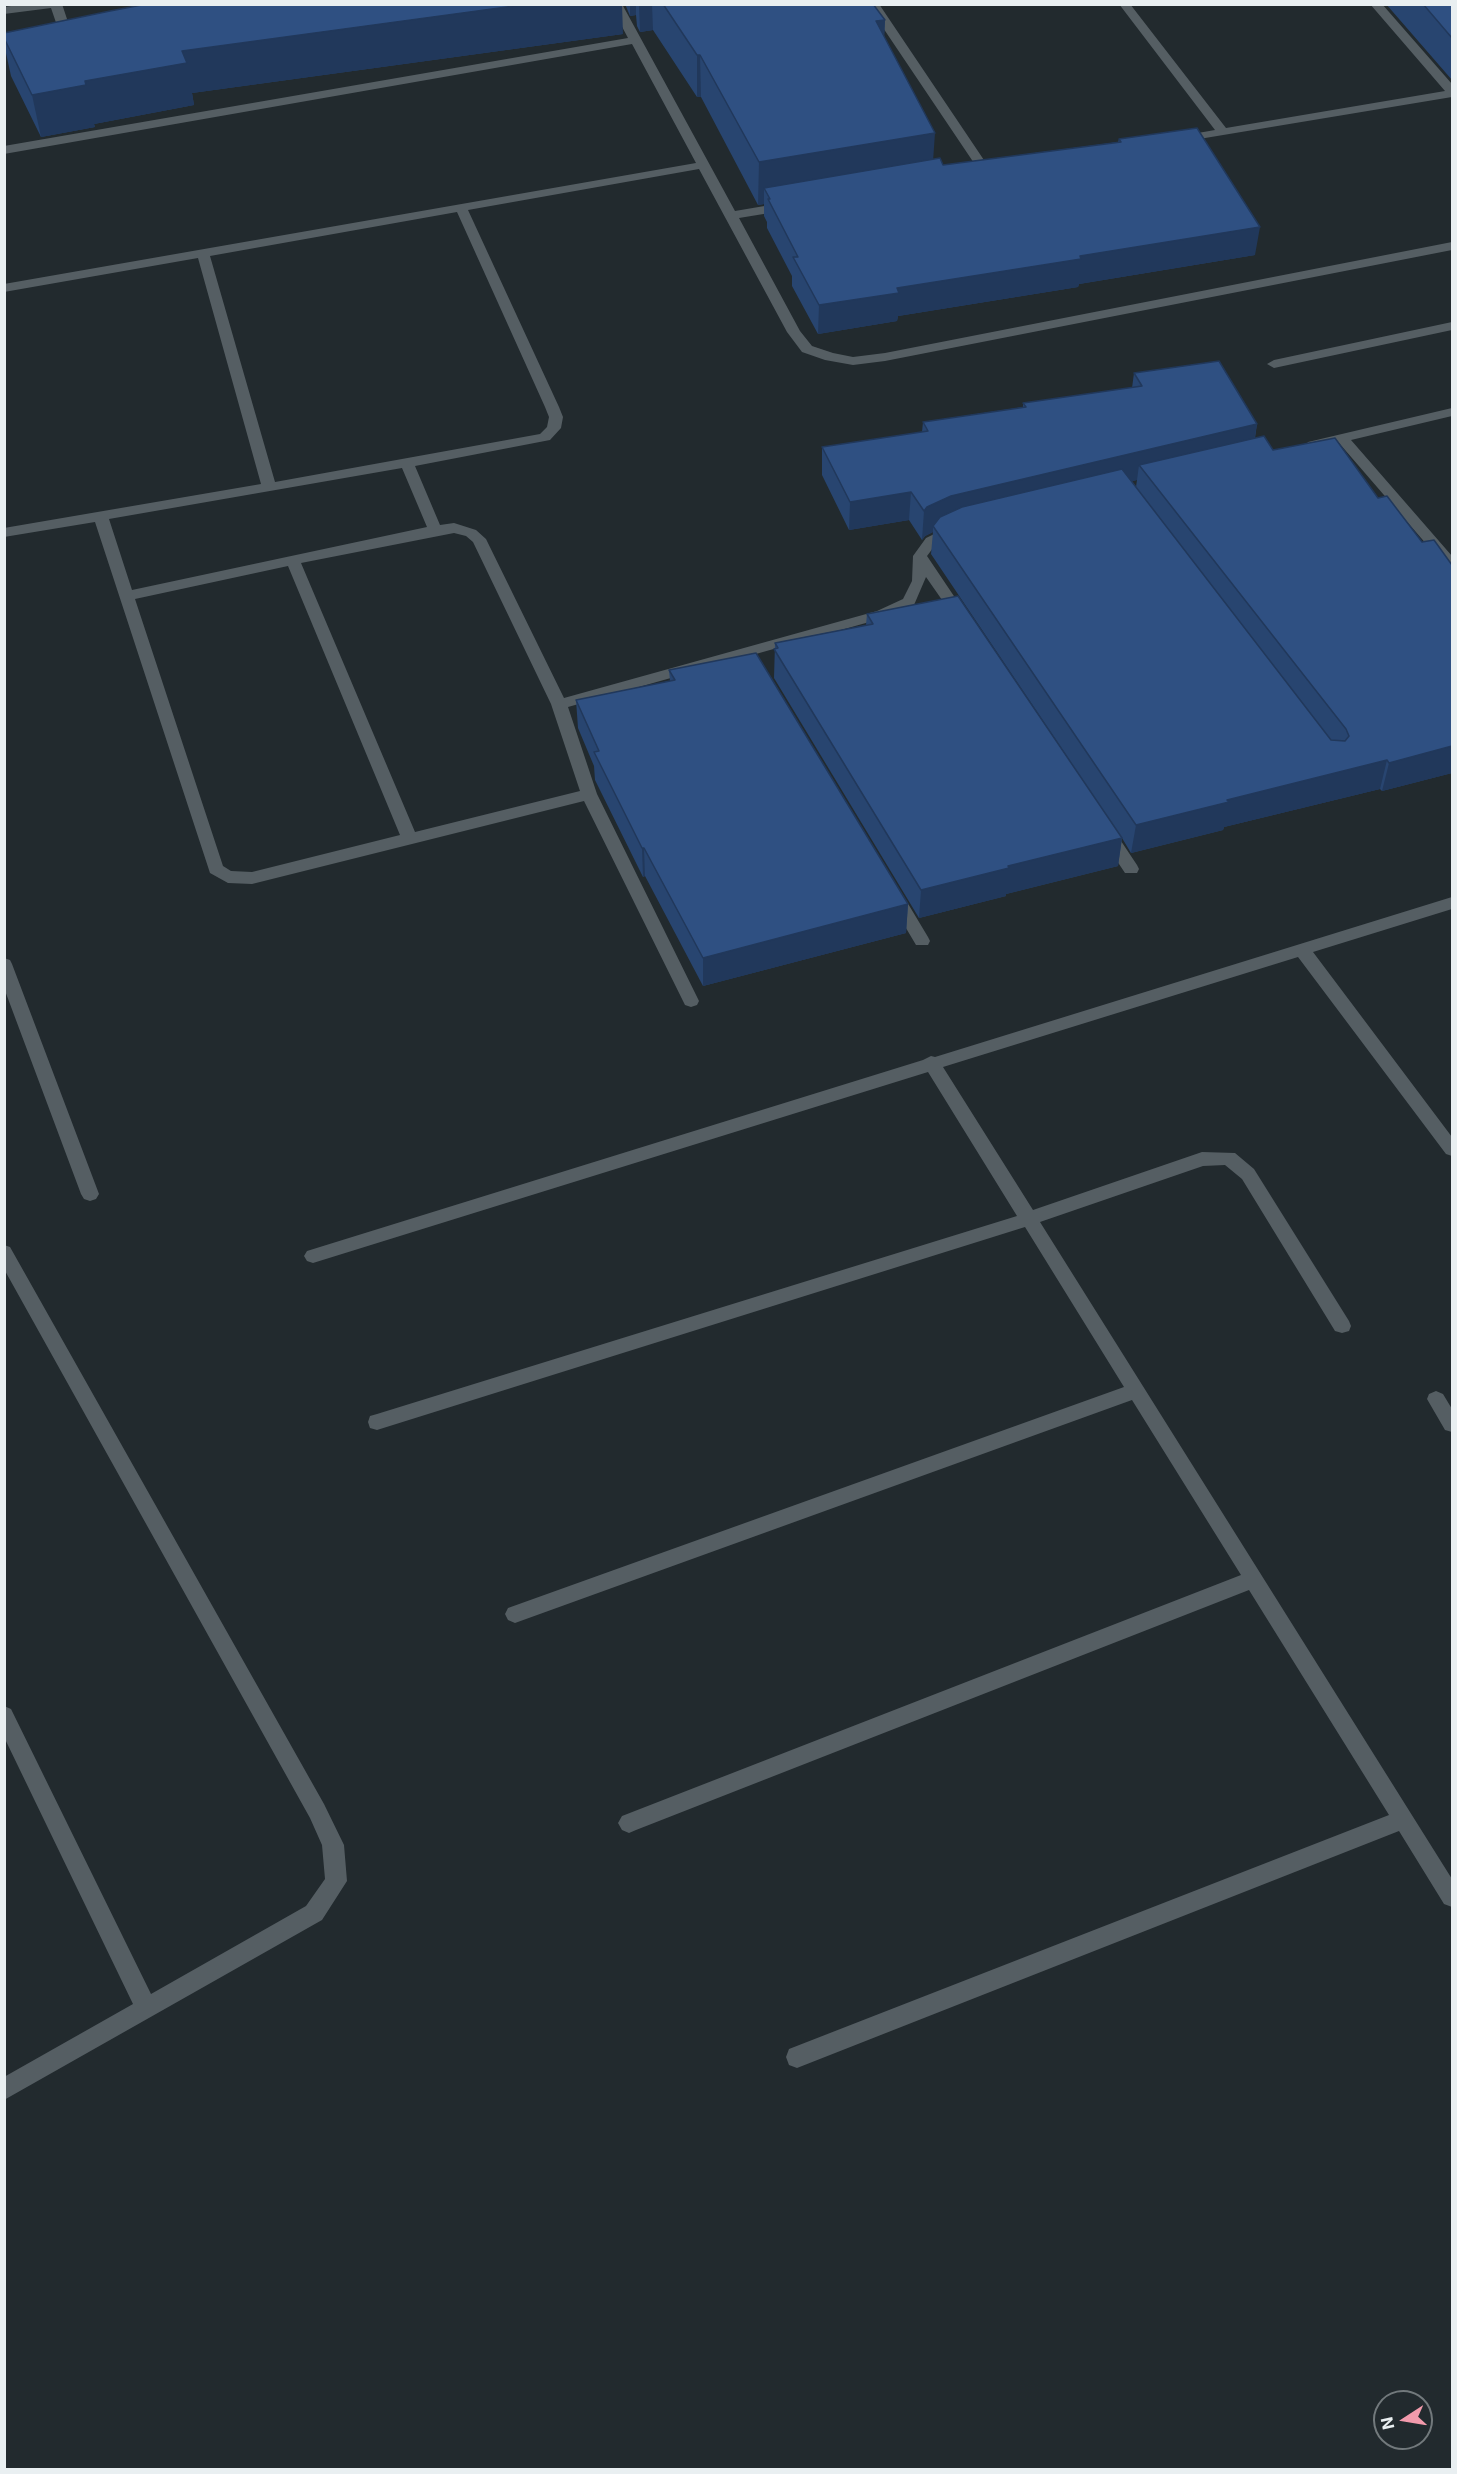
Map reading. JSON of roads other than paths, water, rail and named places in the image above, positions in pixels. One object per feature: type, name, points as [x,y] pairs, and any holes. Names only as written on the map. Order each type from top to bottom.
[{"type":"street","points":[[4,11],[54,4],[71,51]]},
{"type":"street","points":[[616,4],[631,21],[635,40],[794,333],[807,349],[830,357],[853,361],[885,357],[1452,246]]},
{"type":"street","points":[[873,4],[986,172]]},
{"type":"street","points":[[1124,4],[1223,132]]},
{"type":"street","points":[[1375,4],[1452,92]]},
{"type":"street","points":[[4,150],[635,40]]},
{"type":"street","points":[[1167,142],[1452,92]]},
{"type":"street","points":[[4,288],[703,165]]},
{"type":"street","points":[[730,216],[800,204]]},
{"type":"street","points":[[4,532],[101,517],[532,441],[544,437],[554,428],[556,417],[461,208]]},
{"type":"street","points":[[203,253],[269,487]]},
{"type":"street","points":[[1274,364],[1452,326]]},
{"type":"street","points":[[1296,449],[1452,412]]},
{"type":"street","points":[[1342,438],[1452,565]]},
{"type":"street","points":[[407,463],[435,530]]},
{"type":"street","points":[[101,517],[216,869],[228,877],[252,878],[589,794]]},
{"type":"street","points":[[559,704],[751,656],[882,614],[909,602],[919,581],[920,556],[931,541],[964,528]]},
{"type":"street","points":[[126,596],[435,530],[464,530],[479,539],[559,704],[589,794],[691,1001]]},
{"type":"street","points":[[920,556],[973,634]]},
{"type":"street","points":[[293,561],[410,840]]},
{"type":"street","points":[[1098,820],[1131,869]]},
{"type":"street","points":[[886,881],[922,941]]},
{"type":"street","points":[[313,1256],[931,1062],[1452,903]]},
{"type":"street","points":[[1301,949],[1452,1149]]},
{"type":"street","points":[[4,964],[90,1194]]},
{"type":"street","points":[[931,1062],[1452,1897]]},
{"type":"street","points":[[377,1422],[1029,1219],[1202,1159],[1228,1158],[1248,1173],[1342,1326]]},
{"type":"street","points":[[4,1252],[317,1811],[333,1845],[336,1881],[314,1913],[4,2089]]},
{"type":"street","points":[[515,1614],[1136,1391]]},
{"type":"street","points":[[1436,1399],[1452,1424]]},
{"type":"street","points":[[628,1823],[1254,1579]]},
{"type":"street","points":[[4,1715],[147,2008]]},
{"type":"street","points":[[797,2057],[1404,1819]]}]
